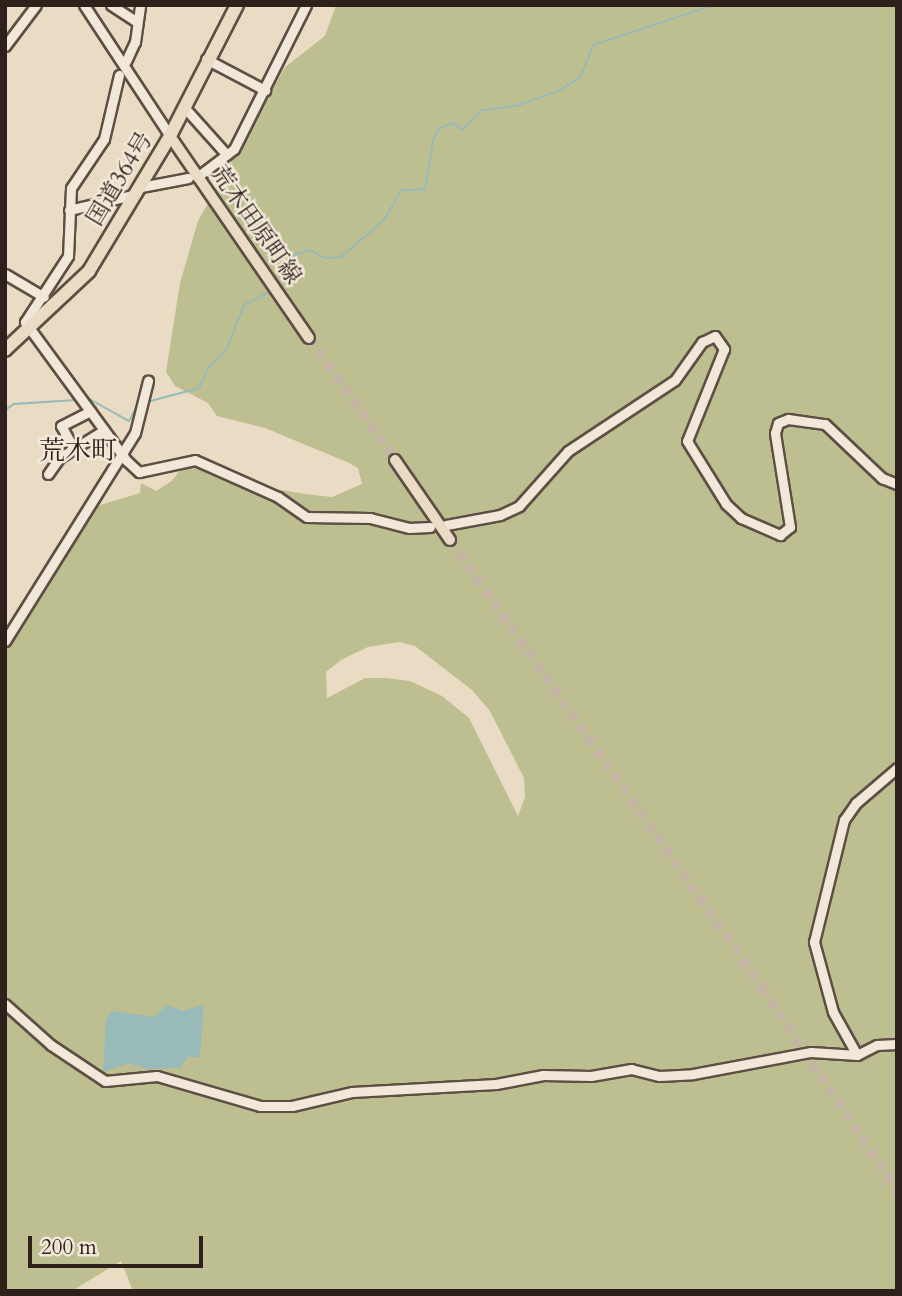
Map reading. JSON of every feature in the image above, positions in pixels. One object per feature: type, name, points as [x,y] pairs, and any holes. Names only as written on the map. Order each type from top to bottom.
[{"type":"highway","name":"国道364号","points":[[5,350],[89,271],[170,136],[206,59],[237,5]]},
{"type":"main road","name":"荒木田原町線","points":[[170,136],[193,178],[309,338]]},
{"type":"main road","points":[[395,460],[450,540]]},
{"type":"street","points":[[5,46],[36,5]]},
{"type":"street","points":[[84,5],[170,136]]},
{"type":"street","points":[[111,5],[137,22]]},
{"type":"street","points":[[125,61],[135,42],[140,5]]},
{"type":"street","points":[[69,210],[193,178],[227,155],[265,90],[306,5]]},
{"type":"street","points":[[206,59],[265,90]]},
{"type":"street","points":[[119,75],[110,125],[75,179],[69,210],[71,248],[44,297],[26,319],[29,328],[123,456],[143,473],[195,460],[278,497],[307,517],[370,518],[409,528],[430,527]]},
{"type":"street","points":[[184,107],[227,155]]},
{"type":"street","points":[[5,274],[44,297]]},
{"type":"street","points":[[446,525],[500,515],[519,506],[568,451],[675,380],[702,342],[715,336],[724,348],[687,441],[726,504],[741,518],[780,535],[790,527],[775,433],[778,423],[788,419],[825,424],[882,478],[897,484]]},
{"type":"street","points":[[5,641],[33,591],[123,456],[139,423],[148,381]]},
{"type":"street","points":[[74,449],[61,426],[90,411]]},
{"type":"street","points":[[48,474],[60,458],[104,430]]},
{"type":"street","points":[[857,1055],[832,1012],[814,942],[844,820],[856,803],[897,768]]},
{"type":"street","points":[[5,1004],[51,1045],[105,1081],[157,1076],[260,1106],[318,1100],[352,1092],[496,1084],[543,1075],[591,1076],[631,1069],[659,1076],[693,1074],[811,1052],[857,1055],[877,1045],[897,1044]]},
{"type":"green space","points":[[336,5],[897,5],[897,1291],[133,1291],[121,1261],[72,1291],[5,1291],[5,1010],[73,1066],[71,1055],[5,997],[5,645],[90,508],[140,493],[141,483],[156,491],[172,481],[185,463],[258,486],[305,494],[332,497],[362,484],[358,468],[349,463],[265,428],[217,416],[208,403],[175,386],[166,372],[180,283],[198,221],[285,67],[325,36]],"holes":[[[399,642],[415,646],[472,690],[490,711],[524,778],[525,797],[518,816],[469,718],[442,696],[410,681],[365,678],[327,698],[326,672],[341,660],[368,647]]]},
{"type":"water","points":[[166,1005],[183,1011],[204,1005],[200,1057],[188,1057],[180,1068],[146,1069],[129,1063],[103,1072],[106,1020],[112,1011],[154,1017]]},
{"type":"waterway","points":[[278,285],[296,254],[310,250],[325,258],[341,257],[384,220],[401,190],[425,189],[433,140],[440,128],[453,123],[463,130],[481,110],[519,105],[558,91],[580,78],[593,45],[714,5]]},
{"type":"waterway","points":[[147,402],[199,388],[209,367],[226,351],[244,305],[272,291]]},
{"type":"waterway","points":[[84,396],[129,421],[138,404]]},
{"type":"waterway","points":[[5,410],[14,404],[76,400]]},
{"type":"tunnel","points":[[309,338],[395,460]]},
{"type":"tunnel","points":[[450,540],[762,987],[897,1191]]},
{"type":"district","name":"荒木町","points":[[78,451]]}]
